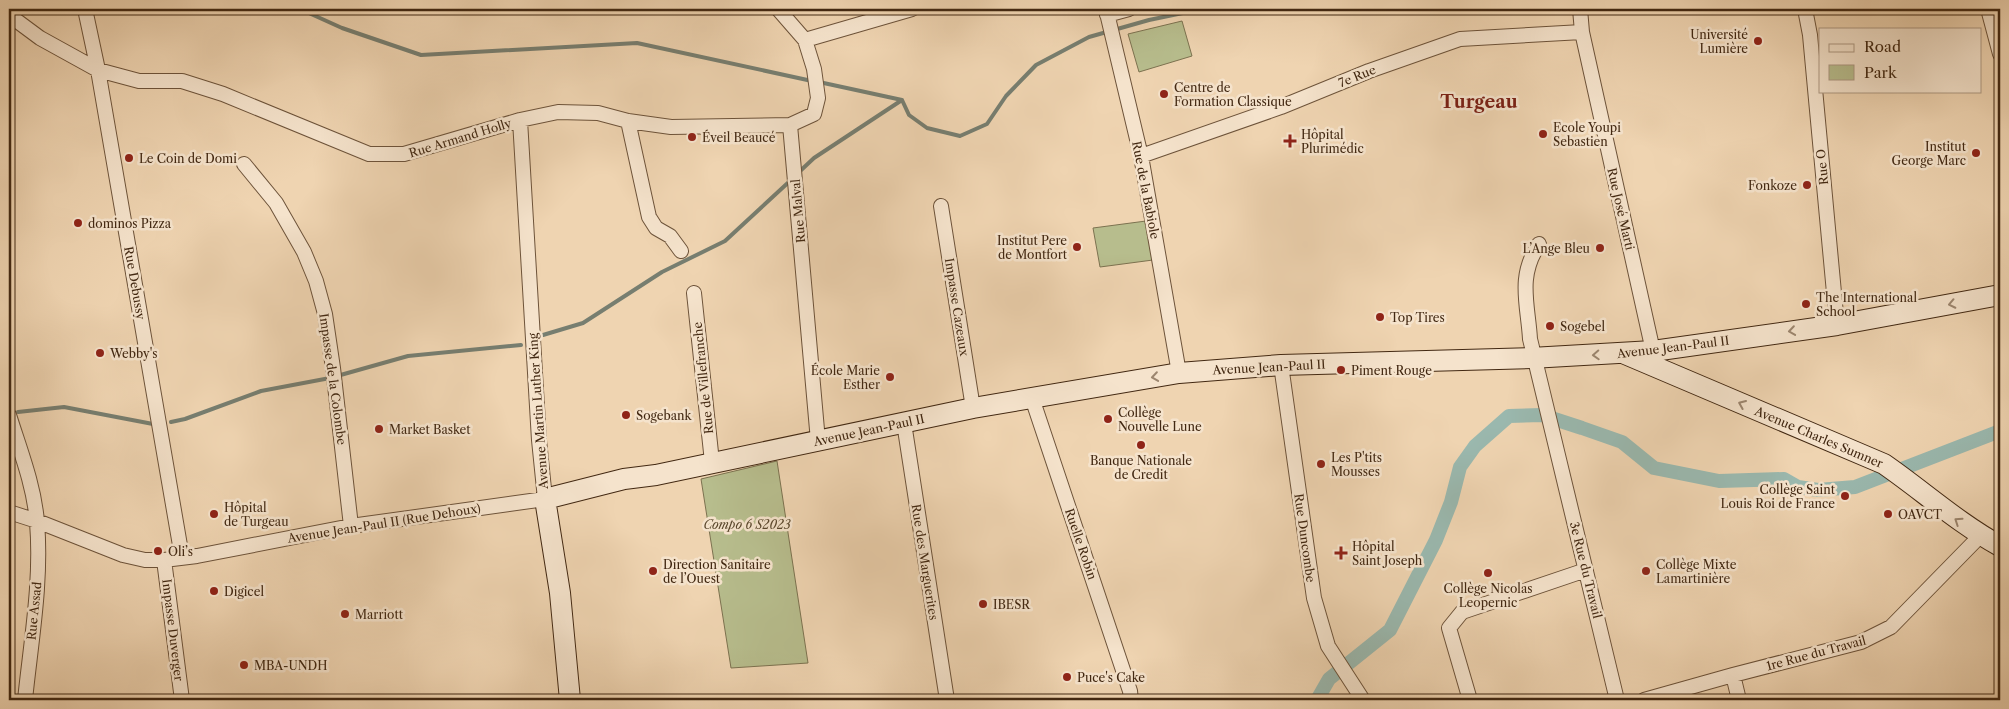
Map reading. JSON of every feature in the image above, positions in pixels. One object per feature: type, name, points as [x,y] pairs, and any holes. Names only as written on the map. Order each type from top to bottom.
[{"type":"street","name":"Rue Debussy","points":[[85,9],[98,70],[182,557]]},
{"type":"street","points":[[778,9],[805,40],[814,69],[818,98],[814,114],[790,125]]},
{"type":"street","points":[[805,40],[912,9]]},
{"type":"street","points":[[1107,16],[1129,9]]},
{"type":"street","name":"Rue José Marti","points":[[1580,9],[1582,32],[1655,359]]},
{"type":"street","name":"Rue O","points":[[1805,9],[1810,35],[1837,325]]},
{"type":"street","points":[[1988,9],[2000,54]]},
{"type":"street","name":"Rue Armand Holly","points":[[9,15],[40,38],[98,70],[139,81],[182,81],[222,94],[369,154],[404,154],[520,120],[558,112],[598,113],[628,121],[671,127],[790,125]]},
{"type":"street","name":"Rue de la Babiole","points":[[1107,16],[1141,156],[1179,374]]},
{"type":"street","name":"7e Rue","points":[[1141,156],[1281,108],[1369,71],[1460,39],[1582,32]]},
{"type":"street","name":"Avenue Martin Luther King","points":[[520,120],[538,432],[545,499],[560,593],[570,700]]},
{"type":"street","points":[[628,121],[649,217],[656,228],[670,236],[680,251]]},
{"type":"street","name":"Rue Malval","points":[[790,125],[818,441]]},
{"type":"street","name":"Impasse de la Colombe","points":[[244,164],[276,203],[304,252],[316,281],[325,314],[334,375],[351,526]]},
{"type":"street","name":"Impasse Cazeaux","points":[[941,206],[973,408]]},
{"type":"street","name":"3e Rue du Travail","points":[[1538,244],[1528,266],[1525,302],[1534,357],[1617,700]]},
{"type":"street","name":"Rue de Villefranche","points":[[694,293],[712,462]]},
{"type":"street","name":"Avenue Jean-Paul II","points":[[1655,359],[2000,295]]},
{"type":"street","name":"Avenue Jean-Paul II","points":[[545,499],[624,479],[656,475],[973,408],[1179,374],[1281,365],[1624,353]]},
{"type":"street","name":"Avenue Charles Sumner","points":[[1624,353],[1655,359],[1884,464],[1915,485],[1952,517],[2000,546]]},
{"type":"street","name":"Rue Duncombe","points":[[1281,365],[1314,598],[1328,646],[1363,700]]},
{"type":"street","name":"Ruelle Robin","points":[[1032,398],[1130,696]]},
{"type":"street","name":"Rue Assad","points":[[9,415],[31,487],[37,521],[38,573],[25,700]]},
{"type":"street","name":"Rue des Marguerites","points":[[904,423],[947,700]]},
{"type":"street","name":"Avenue Jean-Paul II (Rue Dehoux)","points":[[9,512],[123,555],[145,560],[164,560],[351,526],[545,499]]},
{"type":"street","name":"1re Rue du Travail","points":[[1644,700],[1861,642],[1890,627],[1981,535]]},
{"type":"street","name":"Impasse Duverger","points":[[164,560],[182,700]]},
{"type":"street","points":[[1470,700],[1449,628],[1462,612],[1586,570]]},
{"type":"street","points":[[1733,675],[1739,700]]},
{"type":"green space","points":[[1182,21],[1192,56],[1139,72],[1128,34]]},
{"type":"green space","points":[[1146,221],[1153,260],[1100,267],[1093,228]]},
{"type":"green space","name":"Compo 6 S2023","points":[[777,461],[808,663],[731,668],[701,479]]},
{"type":"waterway","points":[[300,9],[342,28],[421,55],[637,43],[812,81]]},
{"type":"waterway","points":[[902,100],[909,115],[927,128],[960,136],[987,124],[1006,96],[1036,65],[1089,37],[1149,20],[1202,9]]},
{"type":"waterway","points":[[819,82],[902,100]]},
{"type":"waterway","points":[[798,173],[814,158],[902,100]]},
{"type":"waterway","points":[[543,335],[583,323],[662,272],[725,241],[791,180]]},
{"type":"waterway","points":[[337,376],[408,356],[521,345]]},
{"type":"waterway","points":[[171,422],[185,419],[261,391],[330,378]]},
{"type":"waterway","points":[[18,412],[64,407],[153,424]]},
{"type":"waterway","points":[[1317,700],[1329,679],[1390,630],[1436,540],[1451,502],[1460,467],[1475,446],[1509,416],[1542,415],[1622,442],[1654,468],[1719,481],[1784,479],[1798,487],[1818,490],[1855,487],[2000,431]]},
{"type":"place","name":"Université Lumière","points":[[1758,41]]},
{"type":"place","name":"Centre de Formation Classique","points":[[1164,94]]},
{"type":"place","name":"Ecole Youpi Sebastien","points":[[1543,134]]},
{"type":"place","name":"Éveil Beaucé","points":[[692,137]]},
{"type":"place","name":"Hôpital Plurimédic","points":[[1290,141]]},
{"type":"place","name":"Institut George Marc","points":[[1976,153]]},
{"type":"place","name":"Le Coin de Domi","points":[[129,158]]},
{"type":"place","name":"Fonkoze","points":[[1807,185]]},
{"type":"place","name":"dominos Pizza","points":[[78,223]]},
{"type":"place","name":"Institut Pere de Montfort","points":[[1077,247]]},
{"type":"place","name":"L’Ange Bleu","points":[[1600,248]]},
{"type":"place","name":"The International School","points":[[1806,304]]},
{"type":"place","name":"Top Tires","points":[[1380,317]]},
{"type":"place","name":"Sogebel","points":[[1550,326]]},
{"type":"place","name":"Webby's","points":[[100,353]]},
{"type":"place","name":"Piment Rouge","points":[[1341,370]]},
{"type":"place","name":"École Marie Esther","points":[[890,377]]},
{"type":"place","name":"Sogebank","points":[[626,415]]},
{"type":"place","name":"Collège Nouvelle Lune","points":[[1108,419]]},
{"type":"place","name":"Market Basket","points":[[379,429]]},
{"type":"place","name":"Banque Nationale de Credit","points":[[1141,445]]},
{"type":"place","name":"Les P'tits Mousses","points":[[1321,464]]},
{"type":"place","name":"Collège Saint Louis Roi de France","points":[[1845,496]]},
{"type":"place","name":"Hôpital de Turgeau","points":[[214,514]]},
{"type":"place","name":"OAVCT","points":[[1888,514]]},
{"type":"place","name":"Oli’s","points":[[158,551]]},
{"type":"place","name":"Hôpital Saint Joseph","points":[[1341,553]]},
{"type":"place","name":"Direction Sanitaire de l’Ouest","points":[[653,571]]},
{"type":"place","name":"Collège Mixte Lamartinière","points":[[1646,571]]},
{"type":"place","name":"Collège Nicolas Leopernic","points":[[1488,573]]},
{"type":"place","name":"Digicel","points":[[214,591]]},
{"type":"place","name":"IBESR","points":[[983,604]]},
{"type":"place","name":"Marriott","points":[[345,614]]},
{"type":"place","name":"MBA-UNDH","points":[[244,665]]},
{"type":"place","name":"Puce's Cake","points":[[1067,677]]},
{"type":"district","name":"Turgeau","points":[[1479,102]]}]
